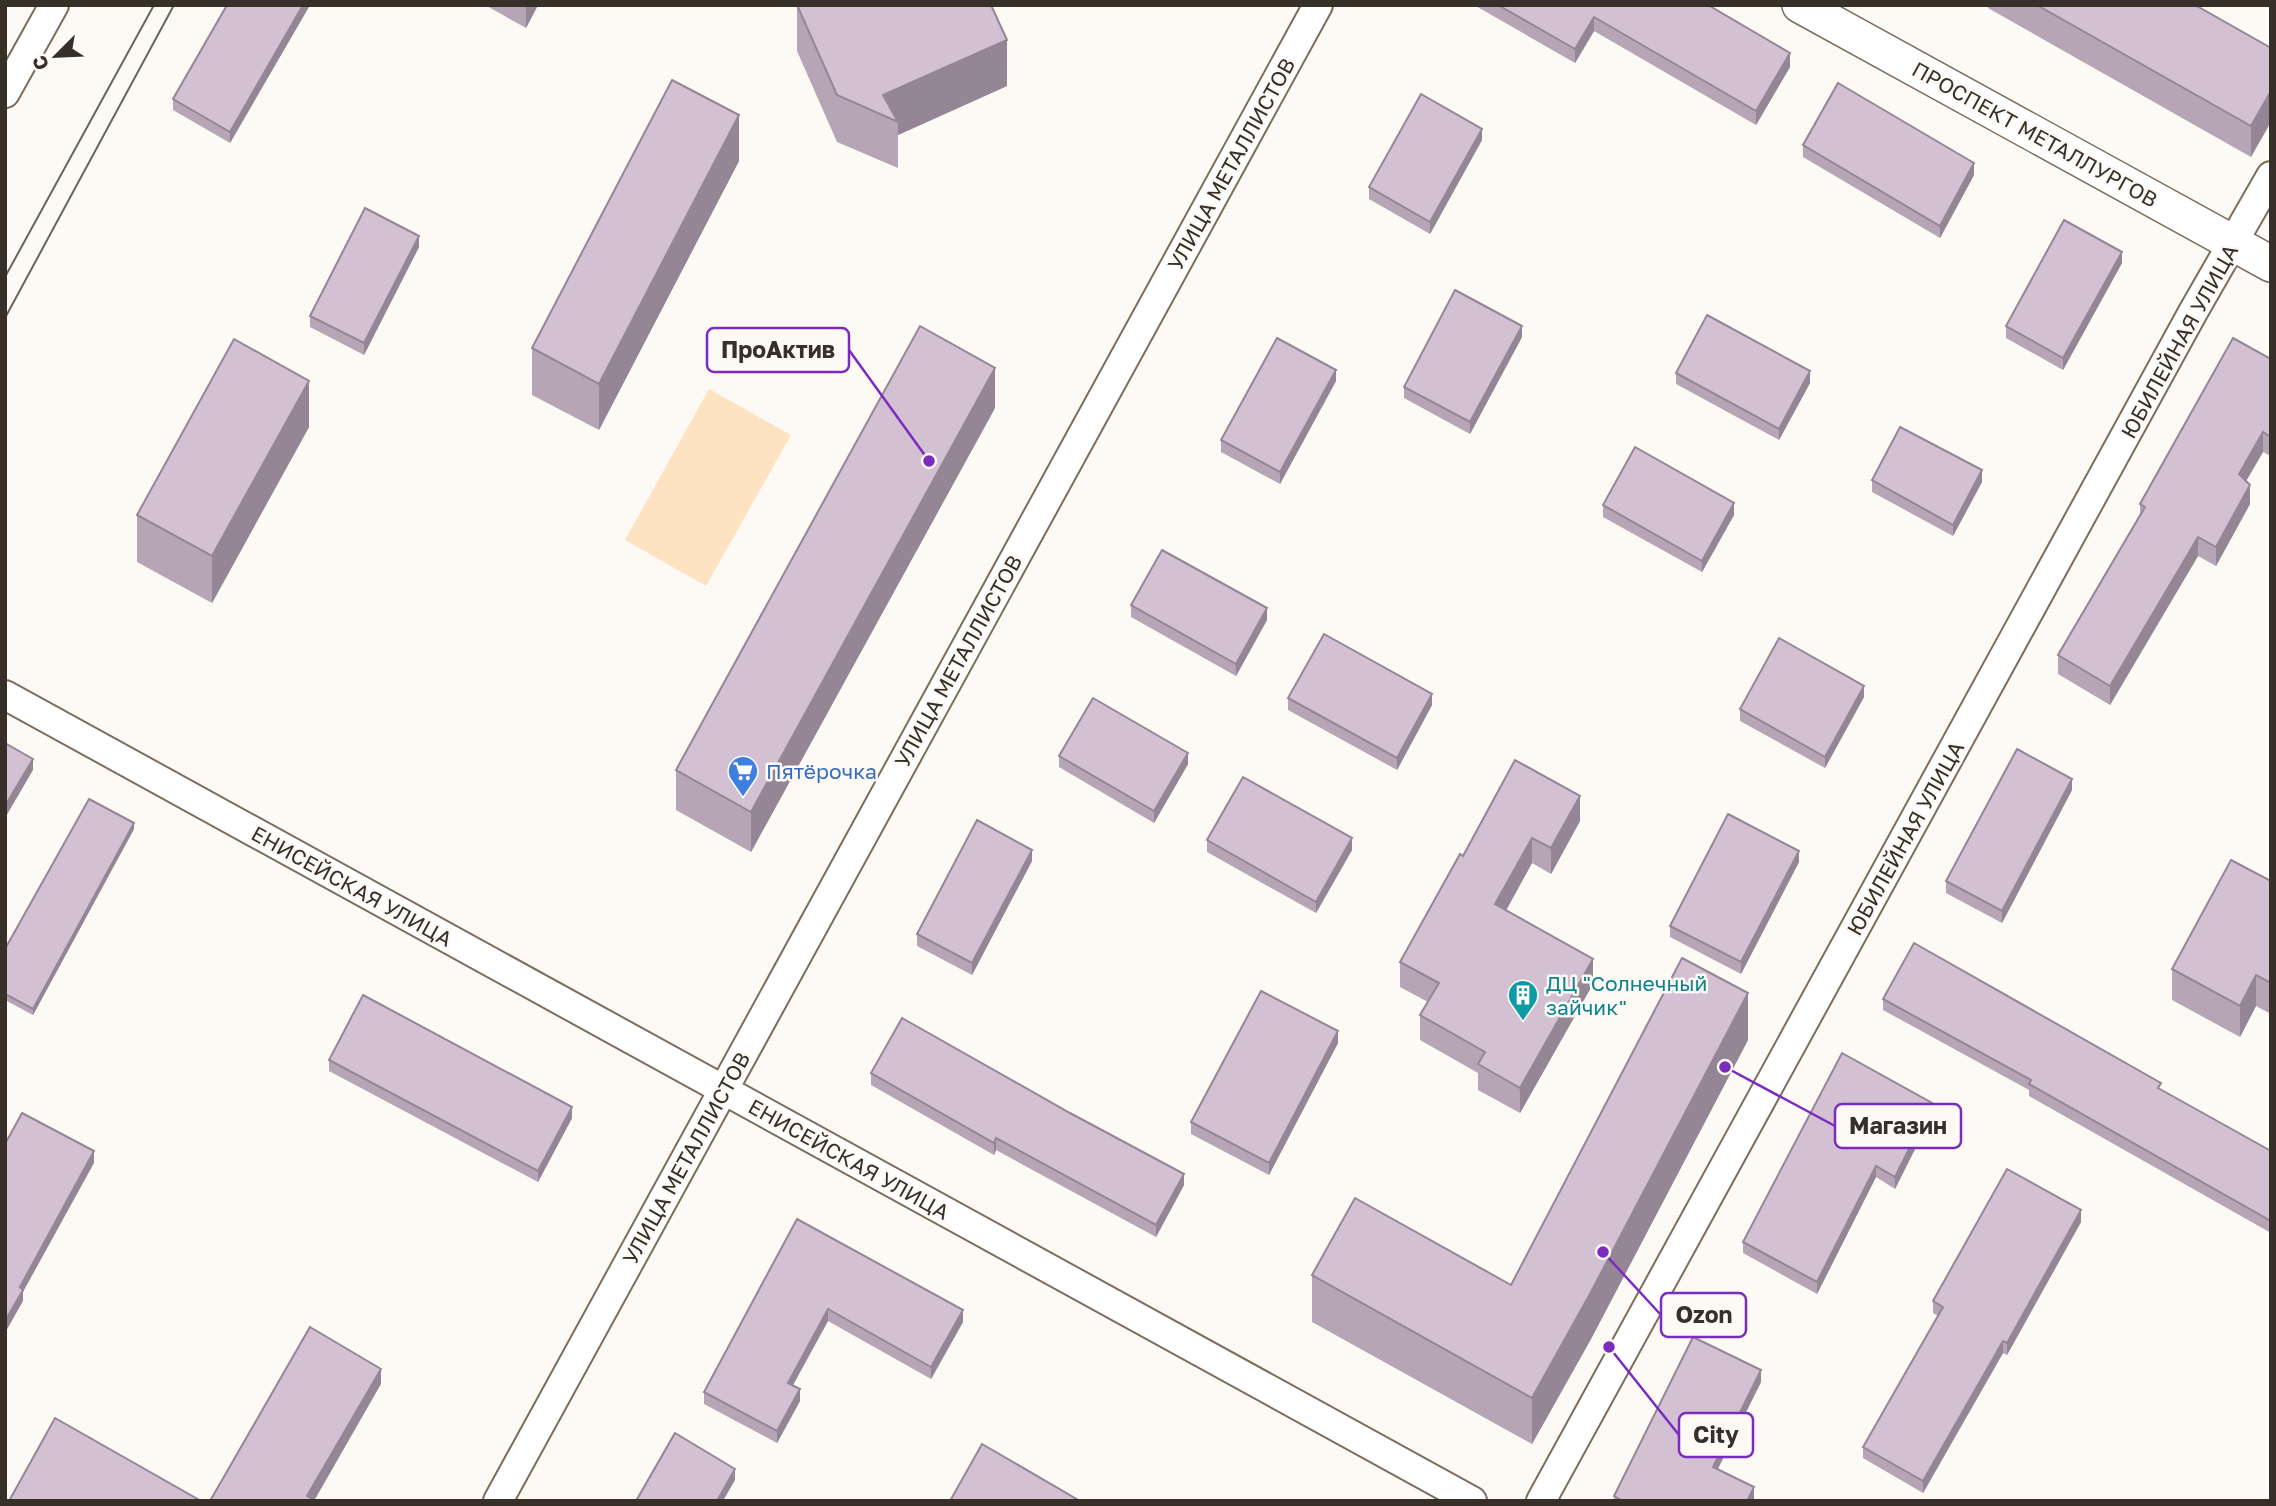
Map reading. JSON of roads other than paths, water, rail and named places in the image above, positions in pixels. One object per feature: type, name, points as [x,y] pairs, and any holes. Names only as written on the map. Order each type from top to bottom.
[{"type":"street","points":[[5,93],[54,5]]},
{"type":"street","name":"УЛИЦА МЕТАЛЛИСТОВ","points":[[498,1501],[1318,5]]},
{"type":"street","name":"ПРОСПЕКТ МЕТАЛЛУРГОВ","points":[[1800,5],[2271,264]]},
{"type":"street","name":"ЮБИЛЕЙНАЯ УЛИЦА","points":[[1541,1501],[2271,176]]},
{"type":"street","name":"ЕНИСЕЙСКАЯ УЛИЦА","points":[[5,695],[1472,1501]]},
{"type":"tram line","points":[[5,277],[154,5]]},
{"type":"tram line","points":[[5,318],[174,5]]},
{"type":"place","name":"ПроАктив","points":[[929,461]]},
{"type":"place","name":"Пятёрочка","points":[[743,798]]},
{"type":"place","name":"ДЦ \"Солнечный зайчик\"","points":[[1523,1022]]},
{"type":"place","name":"Магазин","points":[[1725,1067]]},
{"type":"place","name":"Ozon","points":[[1603,1252]]},
{"type":"place","name":"City","points":[[1609,1347]]}]
